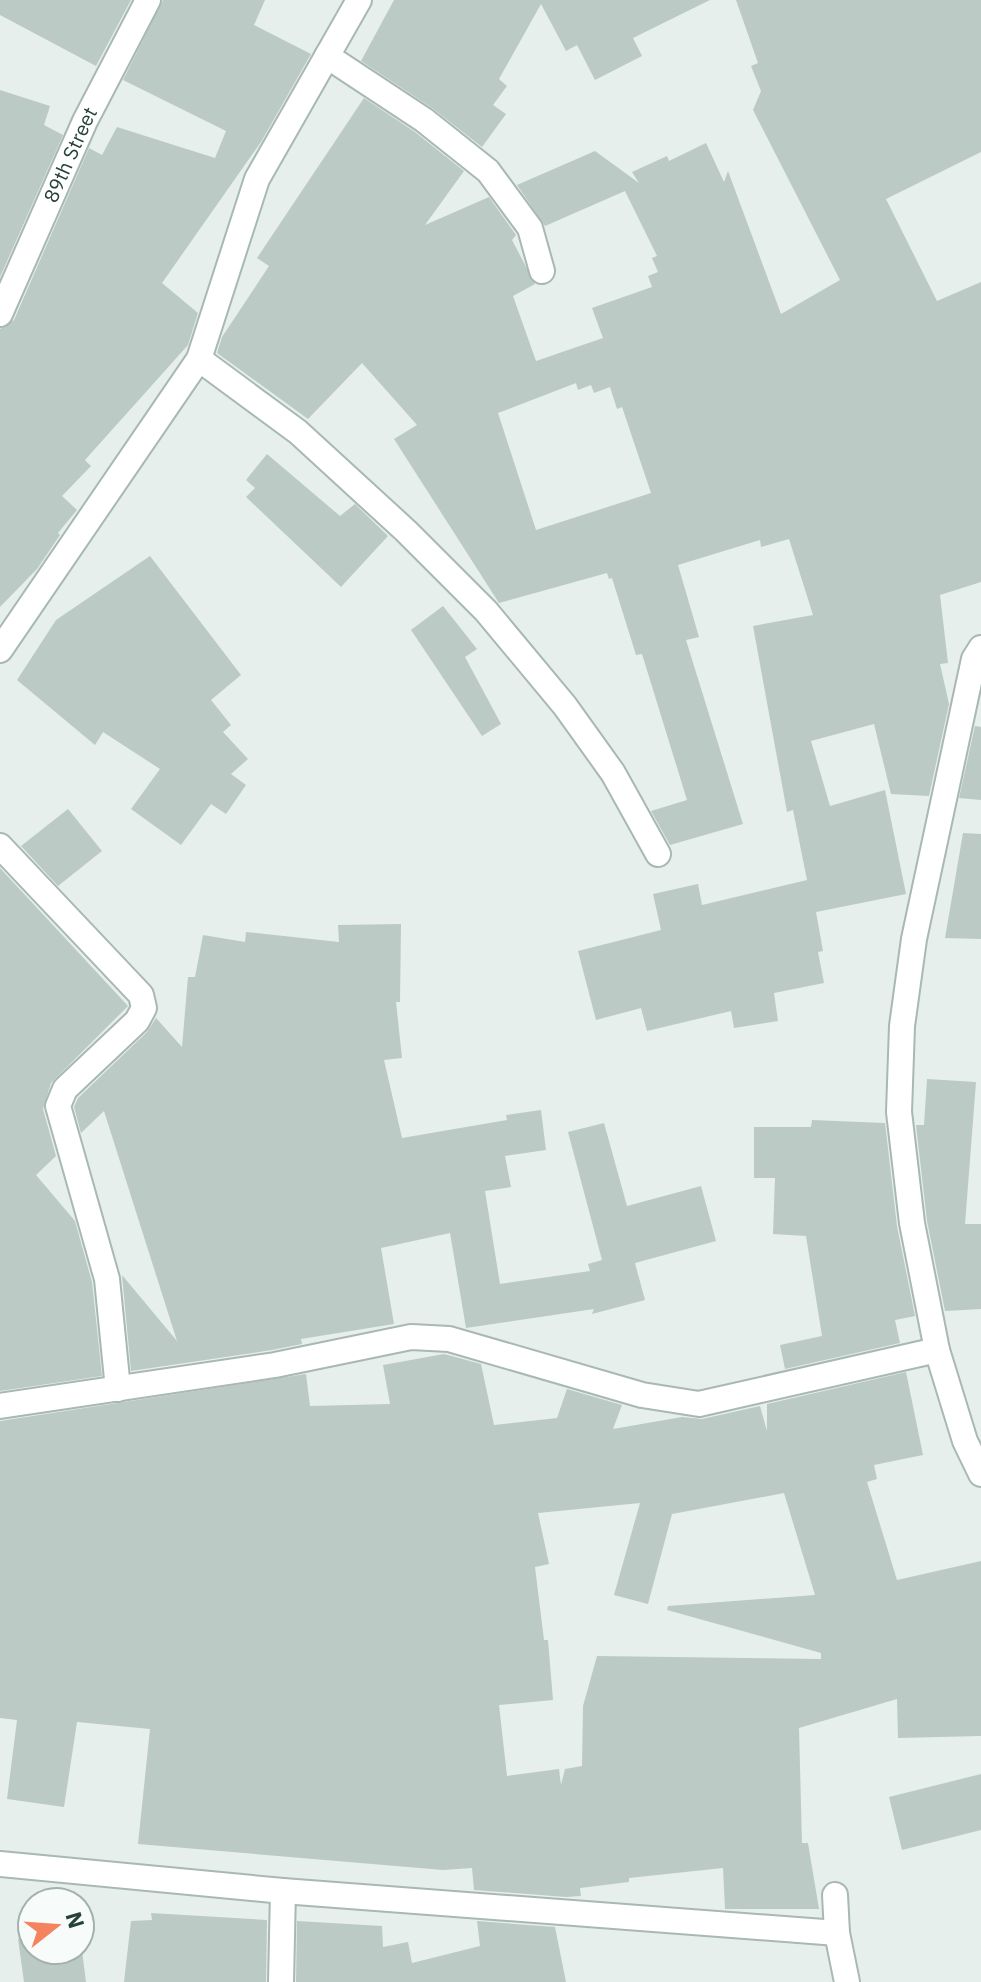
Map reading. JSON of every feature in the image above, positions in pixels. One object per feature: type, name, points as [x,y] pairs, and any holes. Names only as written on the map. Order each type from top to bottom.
[{"type":"street","name":"89th Street","points":[[0,314],[85,121],[148,0]]},
{"type":"street","points":[[0,650],[199,359],[257,179],[359,0]]},
{"type":"street","points":[[327,56],[424,120],[488,171],[530,228],[542,271]]},
{"type":"street","points":[[199,359],[298,432],[406,531],[486,611],[565,706],[613,773],[658,854]]},
{"type":"street","points":[[981,648],[974,659],[914,939],[902,1026],[899,1112],[912,1223],[937,1350],[965,1441],[981,1474]]},
{"type":"street","points":[[0,846],[141,995],[144,1008],[137,1021],[65,1089],[58,1106],[107,1279],[118,1389]]},
{"type":"street","points":[[0,1406],[275,1365],[411,1337],[449,1339],[642,1395],[699,1404],[937,1350]]},
{"type":"street","points":[[0,1864],[283,1891],[837,1933]]},
{"type":"street","points":[[281,1982],[283,1891]]},
{"type":"street","points":[[835,1895],[837,1933],[847,1982]]},
{"type":"building","points":[[0,0],[131,0],[96,66],[0,15]]},
{"type":"building","points":[[163,0],[265,0],[254,25],[311,54],[261,142],[162,283],[198,313],[188,345],[85,460],[91,466],[62,496],[77,510],[58,533],[60,535],[37,569],[0,607],[0,329],[14,320],[89,148],[102,155],[117,127],[215,158],[226,131],[123,80]]},
{"type":"building","points":[[394,0],[710,0],[633,38],[642,56],[595,80],[577,45],[566,51],[541,4],[499,79],[507,86],[493,105],[506,114],[482,147],[432,108],[361,61]]},
{"type":"building","points":[[736,0],[981,0],[981,152],[886,199],[937,301],[981,282],[981,582],[940,595],[948,663],[940,664],[949,704],[929,796],[891,794],[874,724],[811,741],[830,806],[885,790],[906,894],[816,912],[823,951],[818,952],[824,983],[774,993],[778,1021],[734,1028],[731,1011],[647,1031],[641,1008],[596,1020],[578,951],[661,930],[653,894],[698,884],[702,905],[807,880],[793,810],[787,812],[753,626],[813,615],[789,539],[761,547],[760,540],[678,565],[699,637],[686,640],[743,824],[670,845],[651,811],[687,800],[642,654],[636,655],[612,578],[609,579],[607,573],[499,603],[394,439],[417,425],[362,363],[308,419],[217,353],[222,337],[269,266],[257,258],[364,98],[415,132],[464,171],[425,225],[489,197],[516,235],[512,240],[535,284],[513,296],[536,361],[603,338],[592,308],[652,287],[648,276],[658,272],[652,258],[657,256],[625,191],[545,226],[517,185],[595,151],[639,183],[632,172],[667,156],[669,161],[706,143],[724,182],[728,171],[781,314],[840,280],[753,110],[761,91],[751,66],[758,63]],"holes":[[[576,383],[578,390],[591,385],[594,393],[610,387],[617,409],[622,407],[651,493],[536,530],[498,413]]]},
{"type":"building","points":[[0,90],[50,106],[44,125],[63,135],[0,277]]},
{"type":"building","points":[[267,454],[340,516],[355,504],[388,536],[341,587],[246,497],[255,488],[246,480]]},
{"type":"building","points":[[150,556],[241,675],[211,700],[231,725],[223,732],[248,759],[231,774],[246,785],[226,814],[211,804],[181,845],[131,809],[160,769],[103,732],[95,745],[17,680],[56,620]]},
{"type":"building","points":[[443,606],[477,649],[465,657],[501,724],[482,736],[411,630]]},
{"type":"building","points":[[975,726],[981,727],[981,800],[959,798]]},
{"type":"building","points":[[68,809],[102,851],[58,886],[21,846]]},
{"type":"building","points":[[963,833],[981,834],[981,939],[945,938]]},
{"type":"building","points":[[0,868],[128,1006],[51,1083],[43,1109],[56,1156],[36,1175],[75,1221],[92,1282],[102,1376],[0,1391]]},
{"type":"building","points":[[401,924],[400,1002],[396,1002],[402,1058],[384,1060],[402,1138],[507,1120],[506,1115],[541,1110],[546,1150],[505,1156],[511,1187],[485,1191],[500,1284],[590,1271],[588,1264],[602,1260],[568,1132],[604,1123],[627,1206],[701,1186],[716,1241],[635,1263],[645,1300],[592,1314],[594,1309],[466,1328],[450,1233],[381,1248],[394,1324],[301,1339],[302,1344],[272,1350],[131,1371],[122,1275],[177,1341],[104,1111],[81,1133],[74,1107],[78,1098],[147,1032],[156,1018],[182,1047],[188,977],[195,977],[203,935],[245,942],[246,932],[339,942],[338,925]]},
{"type":"building","points":[[927,1079],[976,1082],[965,1224],[981,1224],[981,1309],[945,1311],[927,1221],[916,1125],[924,1125]]},
{"type":"building","points":[[812,1120],[885,1123],[897,1226],[915,1316],[895,1320],[900,1343],[785,1369],[780,1345],[822,1336],[806,1236],[773,1234],[775,1178],[754,1178],[754,1127],[811,1127]]},
{"type":"building","points":[[444,1354],[481,1364],[494,1425],[557,1418],[567,1389],[622,1405],[613,1429],[682,1417],[702,1419],[760,1406],[767,1431],[767,1404],[906,1372],[923,1455],[874,1465],[877,1479],[867,1482],[897,1580],[981,1561],[981,1736],[898,1738],[897,1699],[799,1728],[802,1843],[808,1843],[819,1909],[725,1909],[723,1868],[629,1878],[629,1882],[580,1888],[581,1896],[566,1897],[474,1890],[472,1868],[443,1870],[138,1844],[150,1729],[77,1722],[64,1807],[7,1799],[17,1720],[0,1718],[0,1421],[306,1374],[310,1406],[390,1404],[383,1365]],"holes":[[[784,1493],[815,1595],[668,1606],[667,1610],[821,1653],[821,1659],[597,1656],[583,1706],[582,1766],[565,1769],[561,1785],[559,1769],[507,1776],[499,1705],[553,1700],[548,1640],[544,1640],[535,1567],[549,1564],[538,1513],[640,1503],[614,1595],[648,1604],[672,1514]]]},
{"type":"building","points":[[981,1774],[981,1830],[902,1850],[889,1797]]},
{"type":"building","points":[[151,1913],[267,1920],[266,1982],[124,1982],[131,1921],[152,1920]]},
{"type":"building","points":[[297,1921],[382,1926],[383,1947],[408,1942],[412,1963],[480,1946],[477,1921],[555,1927],[566,1982],[296,1982]]},
{"type":"building","points":[[22,1966],[84,1966],[86,1982],[24,1982]]}]
